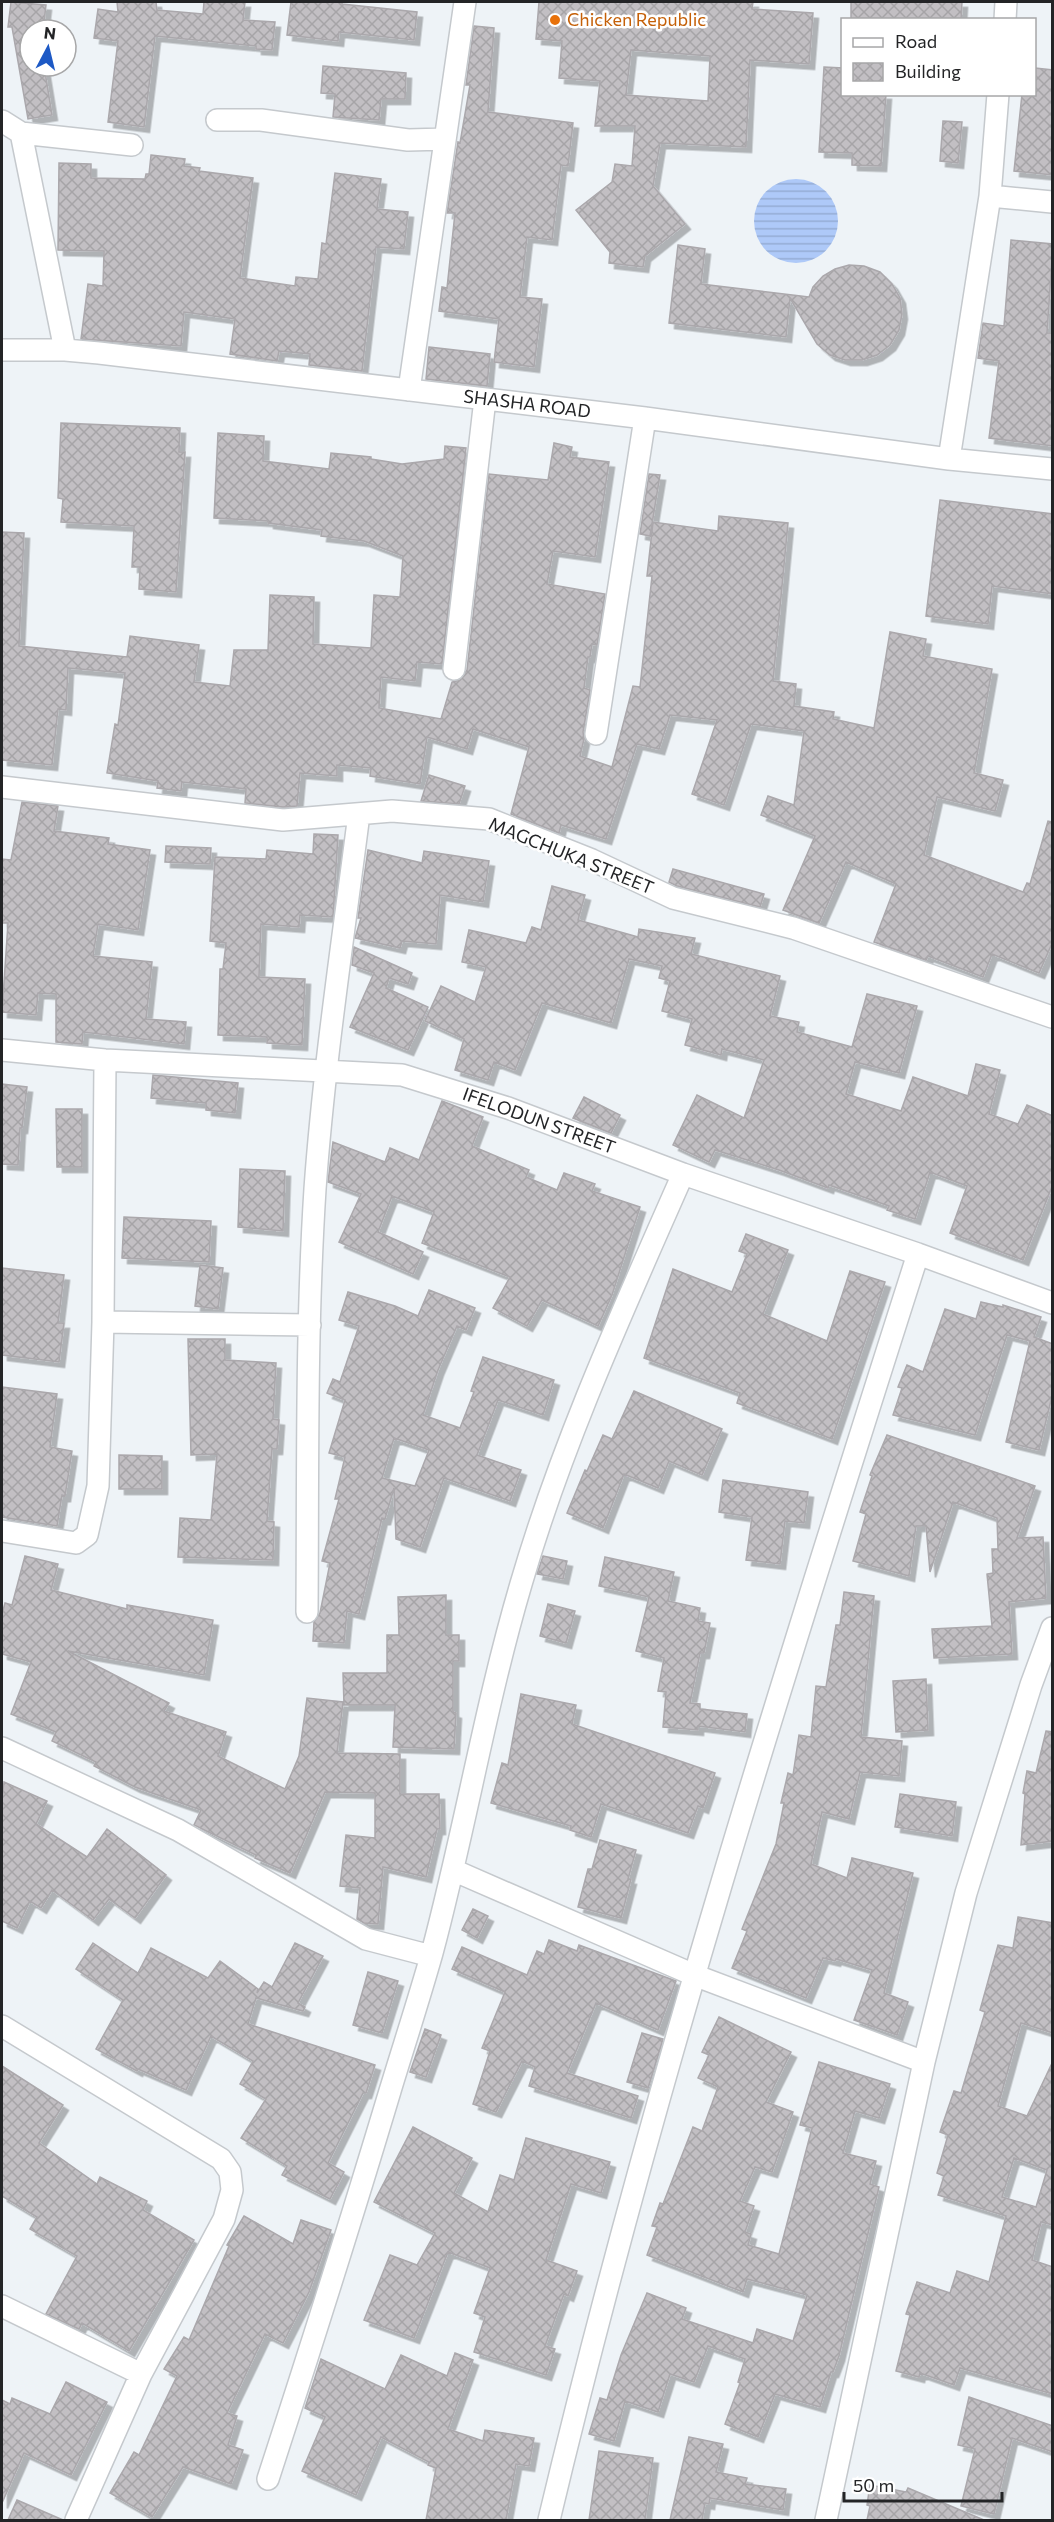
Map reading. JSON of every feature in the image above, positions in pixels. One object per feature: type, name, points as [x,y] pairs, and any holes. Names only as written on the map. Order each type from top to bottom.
[{"type":"street","points":[[409,390],[465,2]]},
{"type":"street","points":[[1005,18],[1006,2]]},
{"type":"street","points":[[949,459],[990,196],[998,96]]},
{"type":"street","points":[[217,120],[261,120],[408,140],[445,140]]},
{"type":"street","points":[[2,121],[21,134],[132,145]]},
{"type":"street","points":[[21,134],[65,350]]},
{"type":"street","points":[[990,196],[1053,202]]},
{"type":"street","name":"SHASHA ROAD","points":[[2,350],[65,350],[645,418],[949,459],[1053,469]]},
{"type":"street","points":[[454,669],[485,399]]},
{"type":"street","points":[[596,734],[645,418]]},
{"type":"street","name":"MAGCHUKA STREET","points":[[2,787],[283,820],[392,811],[489,819],[592,860],[673,898],[793,928],[1053,1017]]},
{"type":"street","points":[[307,1612],[309,1325],[315,1188],[358,814]]},
{"type":"street","name":"IFELODUN STREET","points":[[2,1050],[105,1060],[402,1075],[508,1108],[683,1174],[918,1254],[1053,1303]]},
{"type":"street","points":[[2,1531],[76,1543],[87,1534],[98,1486],[103,1322],[105,1060]]},
{"type":"street","points":[[268,2479],[351,2220],[431,1956],[453,1870],[487,1712],[521,1582],[563,1460],[601,1360],[683,1174]]},
{"type":"street","points":[[549,2520],[581,2383],[694,1975],[808,1598],[918,1254]]},
{"type":"street","points":[[103,1322],[309,1325]]},
{"type":"street","points":[[826,2520],[924,2062],[966,1893],[1031,1685],[1053,1628]]},
{"type":"street","points":[[2,1748],[178,1830],[366,1939],[431,1956]]},
{"type":"street","points":[[453,1870],[694,1975],[924,2062]]},
{"type":"street","points":[[2,2026],[221,2159],[230,2172],[232,2190],[224,2219],[141,2374],[76,2520]]},
{"type":"street","points":[[2,2306],[141,2374]]},
{"type":"water","points":[[796,179],[812,182],[826,191],[835,205],[838,221],[835,237],[826,251],[812,260],[796,263],[780,260],[766,251],[757,237],[754,221],[757,205],[766,191],[780,182]]},
{"type":"building","points":[[11,2],[46,5],[44,18],[18,18],[18,62],[12,27],[8,27]]},
{"type":"building","points":[[117,2],[156,2],[157,10],[203,14],[204,2],[245,2],[243,20],[275,22],[272,50],[256,49],[256,46],[155,36],[144,127],[108,122],[118,41],[94,38],[98,9],[118,12]]},
{"type":"building","points":[[291,2],[342,2],[342,4],[417,12],[414,40],[339,32],[338,41],[287,35]]},
{"type":"building","points":[[539,2],[753,2],[752,9],[813,13],[809,64],[750,60],[746,147],[660,143],[653,186],[685,224],[645,256],[643,267],[609,263],[610,252],[576,210],[612,182],[615,164],[632,166],[635,126],[595,126],[600,81],[559,78],[562,41],[536,39]],"holes":[[[631,50],[710,56],[708,101],[626,95]]]},
{"type":"building","points":[[851,2],[962,2],[961,18],[851,18]]},
{"type":"building","points":[[474,26],[494,28],[488,112],[573,123],[568,166],[561,165],[552,240],[527,237],[520,297],[542,299],[534,367],[494,362],[499,319],[439,311],[442,287],[447,288],[455,213],[447,213],[470,85],[466,85]]},
{"type":"building","points":[[323,66],[406,73],[405,99],[381,99],[379,120],[333,117],[335,94],[321,93]]},
{"type":"building","points":[[824,67],[841,68],[841,96],[886,96],[881,166],[852,165],[852,153],[819,152]]},
{"type":"building","points":[[1036,68],[1053,70],[1053,175],[1014,171],[1022,96],[1036,96]]},
{"type":"building","points":[[21,78],[46,78],[52,115],[28,119]]},
{"type":"building","points":[[943,121],[962,122],[958,163],[940,161]]},
{"type":"building","points":[[151,155],[185,159],[184,166],[200,168],[199,171],[253,178],[240,278],[295,286],[296,277],[318,279],[322,243],[326,244],[335,173],[381,179],[377,209],[408,212],[404,249],[376,247],[362,371],[309,365],[310,354],[279,351],[277,361],[230,354],[235,319],[184,312],[181,346],[81,339],[88,284],[103,286],[104,251],[58,250],[59,163],[91,164],[91,178],[145,179],[146,174],[149,174]]},
{"type":"building","points":[[1011,240],[1053,244],[1047,333],[1053,333],[1053,446],[989,438],[999,361],[978,358],[983,323],[1004,326]]},
{"type":"building","points":[[678,245],[705,249],[701,284],[809,297],[813,287],[823,276],[835,269],[849,265],[864,266],[880,272],[892,284],[900,298],[902,314],[899,330],[890,345],[877,355],[862,360],[845,360],[830,355],[817,344],[790,298],[786,337],[669,323]]},
{"type":"building","points":[[429,347],[490,354],[487,386],[426,379]]},
{"type":"building","points":[[61,423],[180,428],[179,452],[185,452],[176,592],[139,589],[140,567],[132,567],[134,526],[61,522],[63,499],[58,498]]},
{"type":"building","points":[[218,433],[264,436],[263,461],[329,469],[331,453],[371,457],[371,459],[402,464],[444,459],[445,446],[466,448],[442,664],[417,662],[415,681],[381,677],[379,708],[441,719],[452,682],[460,680],[467,670],[489,474],[548,480],[554,443],[572,447],[570,457],[609,462],[595,557],[553,551],[547,584],[605,594],[597,645],[592,644],[590,657],[588,657],[584,688],[590,690],[580,756],[612,767],[633,686],[640,687],[652,576],[647,576],[653,522],[718,531],[719,516],[788,523],[773,681],[796,684],[794,706],[834,712],[833,719],[874,728],[890,632],[926,639],[923,656],[992,669],[974,773],[1003,780],[995,811],[937,797],[924,855],[1023,892],[1027,883],[1030,884],[1048,821],[1053,822],[1053,941],[1039,973],[992,954],[983,977],[928,956],[926,960],[874,942],[896,884],[846,862],[819,923],[783,910],[815,836],[761,815],[768,796],[794,805],[804,731],[751,724],[724,805],[692,794],[717,720],[670,715],[659,749],[637,744],[606,839],[561,825],[559,833],[511,814],[529,747],[473,729],[467,749],[427,737],[420,784],[370,776],[371,768],[337,765],[337,776],[300,773],[297,806],[283,807],[245,803],[246,789],[182,782],[181,791],[157,788],[158,781],[107,773],[115,724],[118,725],[125,673],[68,668],[66,710],[58,709],[52,765],[2,760],[2,532],[24,533],[19,646],[127,657],[130,636],[199,645],[194,682],[230,686],[234,650],[268,650],[270,595],[314,597],[313,644],[371,648],[374,595],[400,597],[403,556],[364,541],[321,536],[322,530],[268,523],[268,521],[214,518]]},
{"type":"building","points":[[649,474],[660,475],[650,536],[640,534]]},
{"type":"building","points":[[940,500],[1053,514],[1053,594],[992,586],[988,624],[926,616]]},
{"type":"building","points":[[429,775],[465,786],[459,804],[421,801]]},
{"type":"building","points":[[22,802],[58,806],[54,831],[109,838],[108,844],[150,850],[138,930],[98,924],[93,956],[152,962],[146,1019],[186,1022],[184,1044],[83,1032],[82,1044],[56,1042],[56,994],[38,993],[36,1015],[2,1012],[8,923],[2,923],[2,859],[11,860]]},
{"type":"building","points":[[314,834],[338,835],[333,917],[300,915],[299,927],[261,924],[259,977],[305,979],[302,1045],[267,1043],[267,1037],[218,1035],[220,969],[223,969],[226,943],[210,941],[215,857],[266,859],[267,850],[313,854]]},
{"type":"building","points":[[166,846],[211,848],[210,864],[165,862]]},
{"type":"building","points":[[368,850],[422,863],[424,851],[489,861],[483,902],[440,895],[436,944],[402,941],[400,948],[355,938],[361,918],[358,918]]},
{"type":"building","points":[[673,869],[764,894],[760,907],[677,886],[669,882]]},
{"type":"building","points":[[552,886],[585,895],[578,920],[638,937],[639,929],[695,938],[691,954],[780,976],[770,1016],[799,1022],[797,1032],[852,1047],[867,994],[917,1006],[899,1073],[855,1062],[846,1094],[901,1111],[913,1077],[968,1096],[976,1064],[1000,1070],[989,1114],[1018,1124],[1027,1105],[1053,1116],[1053,1184],[1023,1260],[950,1233],[967,1186],[930,1172],[915,1219],[887,1210],[889,1206],[829,1185],[828,1188],[715,1150],[709,1162],[673,1145],[697,1095],[744,1118],[764,1060],[722,1049],[721,1055],[685,1045],[692,1019],[662,1011],[670,981],[659,978],[662,966],[629,959],[611,1023],[542,1003],[515,1070],[494,1062],[488,1080],[455,1070],[464,1039],[425,1021],[441,986],[475,1002],[486,967],[462,962],[469,930],[526,943],[532,927],[541,930]]},
{"type":"building","points":[[354,947],[412,973],[408,984],[389,978],[386,988],[428,1007],[408,1050],[350,1027],[374,973],[352,965]]},
{"type":"building","points":[[153,1075],[238,1083],[235,1113],[206,1110],[206,1103],[151,1098]]},
{"type":"building","points":[[2,1084],[27,1087],[22,1128],[20,1128],[18,1165],[2,1164]]},
{"type":"building","points":[[584,1097],[620,1115],[611,1133],[573,1118]]},
{"type":"building","points":[[442,1101],[483,1117],[472,1146],[529,1170],[526,1177],[557,1190],[564,1173],[595,1184],[592,1191],[640,1207],[612,1295],[598,1326],[542,1300],[527,1326],[493,1308],[510,1277],[422,1243],[434,1212],[392,1196],[378,1232],[423,1252],[413,1274],[339,1242],[361,1194],[328,1182],[333,1142],[385,1162],[390,1148],[419,1160]]},
{"type":"building","points":[[56,1109],[82,1109],[82,1167],[57,1167]]},
{"type":"building","points":[[240,1169],[285,1171],[283,1231],[238,1227]]},
{"type":"building","points":[[124,1217],[211,1221],[209,1262],[122,1258]]},
{"type":"building","points":[[746,1234],[788,1250],[763,1314],[827,1341],[850,1271],[885,1282],[832,1439],[737,1403],[740,1393],[644,1358],[673,1269],[732,1292],[747,1254],[739,1251]]},
{"type":"building","points":[[200,1265],[223,1268],[218,1309],[195,1306]]},
{"type":"building","points":[[2,1268],[64,1275],[58,1323],[64,1323],[59,1362],[2,1355]]},
{"type":"building","points":[[429,1290],[475,1308],[466,1330],[457,1326],[438,1370],[423,1415],[460,1428],[474,1392],[471,1391],[483,1357],[554,1380],[543,1415],[498,1400],[477,1455],[521,1470],[510,1501],[444,1478],[420,1547],[396,1539],[394,1488],[385,1519],[382,1518],[359,1614],[347,1611],[344,1643],[313,1641],[314,1622],[320,1613],[330,1563],[322,1561],[339,1499],[335,1499],[345,1457],[329,1453],[345,1400],[327,1393],[333,1379],[340,1382],[359,1326],[339,1320],[348,1292],[395,1306],[418,1316]],"holes":[[[394,1438],[429,1450],[415,1486],[382,1478]]]},
{"type":"building","points":[[981,1302],[1003,1307],[1003,1305],[1041,1317],[1034,1337],[1053,1344],[1053,1392],[1039,1450],[1006,1442],[1030,1341],[1007,1335],[975,1435],[893,1415],[902,1388],[898,1387],[907,1365],[923,1372],[945,1309],[976,1319]]},
{"type":"building","points":[[188,1339],[225,1339],[225,1360],[276,1363],[273,1419],[279,1420],[277,1449],[272,1449],[267,1521],[274,1522],[273,1560],[178,1557],[180,1518],[211,1520],[217,1454],[191,1455]]},
{"type":"building","points":[[2,1387],[57,1394],[50,1447],[72,1451],[65,1496],[62,1495],[57,1526],[2,1517]]},
{"type":"building","points":[[634,1391],[722,1429],[702,1475],[669,1461],[658,1488],[624,1474],[603,1528],[567,1513],[603,1435],[612,1439]]},
{"type":"building","points":[[887,1435],[1035,1486],[1017,1538],[1043,1537],[1046,1598],[1009,1602],[1012,1654],[934,1658],[932,1629],[992,1626],[987,1574],[993,1573],[992,1549],[998,1549],[997,1518],[953,1502],[930,1572],[926,1526],[916,1526],[909,1576],[853,1561],[866,1514],[860,1512],[872,1476],[870,1475]]},
{"type":"building","points":[[119,1455],[162,1456],[162,1489],[119,1489]]},
{"type":"building","points":[[723,1480],[808,1492],[804,1523],[785,1521],[780,1564],[746,1560],[752,1517],[719,1512]]},
{"type":"building","points":[[25,1556],[58,1564],[51,1590],[127,1609],[127,1605],[213,1620],[204,1675],[68,1651],[169,1703],[164,1711],[226,1732],[218,1756],[285,1789],[299,1756],[307,1698],[343,1702],[337,1753],[400,1754],[400,1794],[439,1794],[440,1829],[437,1829],[426,1877],[383,1867],[378,1924],[364,1923],[357,1919],[360,1888],[340,1886],[346,1835],[375,1838],[375,1793],[325,1792],[290,1873],[255,1858],[256,1855],[194,1825],[201,1810],[135,1787],[94,1766],[96,1762],[52,1741],[56,1732],[11,1714],[31,1662],[2,1654],[2,1614],[5,1603],[12,1605]]},
{"type":"building","points":[[543,1556],[567,1561],[563,1579],[537,1574]]},
{"type":"building","points":[[605,1557],[674,1572],[668,1601],[700,1608],[698,1621],[710,1623],[704,1653],[700,1653],[690,1703],[700,1704],[700,1709],[747,1714],[745,1732],[698,1726],[698,1730],[663,1727],[666,1692],[658,1691],[664,1658],[636,1651],[649,1597],[599,1586]]},
{"type":"building","points":[[844,1592],[874,1596],[861,1737],[902,1741],[899,1776],[860,1772],[849,1819],[822,1812],[811,1864],[847,1878],[852,1858],[913,1873],[884,1993],[908,2002],[897,2035],[854,2020],[872,1970],[836,1959],[835,1961],[823,1958],[806,1998],[732,1968],[747,1931],[742,1929],[776,1844],[784,1803],[781,1803],[788,1773],[793,1775],[799,1735],[811,1737],[816,1686],[826,1687],[836,1625],[840,1625]]},
{"type":"building","points":[[446,1595],[446,1635],[459,1635],[459,1661],[453,1661],[453,1712],[456,1713],[454,1749],[393,1747],[395,1705],[344,1705],[343,1673],[387,1673],[387,1635],[399,1635],[398,1597]]},
{"type":"building","points":[[548,1604],[575,1611],[566,1643],[540,1636]]},
{"type":"building","points":[[926,1679],[928,1730],[896,1732],[893,1681]]},
{"type":"building","points":[[521,1694],[576,1705],[572,1724],[715,1773],[703,1808],[698,1806],[688,1833],[601,1804],[591,1837],[570,1830],[571,1826],[491,1803],[502,1763],[508,1765]]},
{"type":"building","points":[[1046,1731],[1053,1732],[1053,1841],[1021,1845],[1025,1794],[1023,1793],[1027,1771],[1036,1773]]},
{"type":"building","points":[[4,1782],[47,1801],[36,1824],[87,1857],[107,1829],[166,1875],[135,1918],[109,1899],[93,1920],[52,1890],[41,1908],[30,1901],[17,1928],[2,1921]]},
{"type":"building","points":[[900,1794],[956,1802],[952,1836],[895,1827]]},
{"type":"building","points":[[600,1840],[636,1850],[621,1918],[578,1907],[588,1869],[592,1869]]},
{"type":"building","points":[[473,1909],[488,1916],[477,1938],[462,1930]]},
{"type":"building","points":[[1018,1917],[1053,1923],[1053,2033],[1021,2023],[998,2106],[1027,2116],[1053,2061],[1053,2225],[1041,2222],[1032,2260],[1053,2267],[1053,2394],[960,2368],[954,2385],[920,2373],[919,2377],[896,2371],[910,2315],[906,2314],[917,2282],[950,2293],[957,2271],[989,2282],[1006,2216],[938,2195],[944,2176],[937,2173],[948,2135],[940,2132],[954,2091],[961,2093],[985,2012],[980,2010],[998,1945],[1013,1948]],"holes":[[[1014,2158],[1047,2170],[1036,2207],[1002,2197]]]},
{"type":"building","points":[[549,1940],[577,1951],[579,1945],[676,1981],[658,2030],[596,2003],[567,2073],[638,2096],[631,2118],[529,2086],[535,2067],[522,2061],[496,2112],[473,2104],[490,2051],[482,2048],[505,1992],[452,1969],[462,1947],[527,1975],[537,1951],[544,1954]]},
{"type":"building","points":[[93,1943],[138,1973],[151,1948],[208,1978],[220,1961],[258,1989],[257,1993],[264,1982],[272,1987],[295,1943],[323,1956],[298,2003],[305,2007],[303,2011],[256,1998],[248,2024],[375,2065],[366,2093],[363,2093],[328,2163],[344,2172],[330,2199],[282,2175],[287,2166],[241,2138],[266,2099],[240,2084],[253,2061],[211,2036],[186,2090],[138,2069],[137,2071],[96,2049],[123,2000],[76,1969]]},
{"type":"building","points":[[368,1972],[398,1981],[382,2033],[353,2025]]},
{"type":"building","points":[[719,2017],[791,2052],[766,2102],[793,2112],[772,2172],[755,2167],[740,2201],[754,2206],[745,2232],[751,2234],[748,2245],[779,2254],[812,2128],[800,2125],[819,2062],[890,2084],[879,2118],[855,2111],[843,2153],[876,2161],[870,2184],[879,2187],[839,2356],[831,2372],[820,2407],[775,2394],[758,2437],[725,2424],[740,2383],[738,2382],[745,2359],[708,2346],[694,2382],[670,2374],[658,2412],[625,2401],[614,2441],[589,2434],[600,2398],[607,2400],[621,2355],[647,2293],[686,2308],[682,2319],[753,2343],[757,2329],[793,2341],[807,2295],[747,2279],[743,2292],[647,2255],[657,2227],[652,2226],[660,2203],[663,2204],[693,2127],[702,2131],[718,2087],[698,2078],[709,2055],[702,2052]]},
{"type":"building","points":[[425,2029],[441,2035],[426,2077],[410,2072]]},
{"type":"building","points":[[642,2033],[663,2039],[648,2088],[627,2082]]},
{"type":"building","points":[[2,2066],[63,2105],[39,2143],[97,2184],[100,2177],[147,2201],[143,2210],[194,2240],[129,2351],[82,2323],[79,2329],[46,2314],[77,2256],[30,2229],[37,2217],[2,2196]]},
{"type":"building","points":[[413,2127],[472,2158],[454,2193],[488,2212],[500,2175],[514,2180],[526,2138],[610,2162],[601,2193],[571,2184],[546,2260],[577,2271],[568,2296],[564,2294],[545,2346],[555,2349],[546,2375],[474,2352],[485,2317],[474,2313],[490,2268],[448,2252],[414,2338],[364,2320],[390,2255],[417,2265],[435,2233],[374,2202]]},
{"type":"building","points":[[244,2216],[293,2244],[301,2220],[331,2230],[309,2292],[283,2343],[265,2334],[227,2413],[237,2416],[228,2445],[243,2450],[231,2484],[183,2467],[152,2517],[110,2493],[134,2452],[139,2455],[177,2376],[164,2369],[184,2337],[189,2340],[229,2246],[227,2245]]},
{"type":"building","points":[[455,2353],[473,2360],[448,2429],[483,2441],[485,2430],[534,2438],[529,2466],[516,2464],[506,2520],[426,2520],[436,2468],[381,2437],[356,2495],[302,2471],[325,2417],[305,2408],[321,2359],[385,2389],[401,2355],[447,2376]]},
{"type":"building","points":[[66,2382],[107,2402],[71,2475],[24,2453],[2,2503],[2,2400],[10,2404],[12,2398],[50,2414]]},
{"type":"building","points":[[969,2397],[1053,2426],[1053,2452],[1012,2438],[994,2514],[961,2506],[975,2449],[958,2445]]},
{"type":"building","points":[[689,2437],[723,2444],[716,2472],[747,2478],[745,2484],[786,2489],[783,2510],[710,2498],[709,2504],[705,2503],[702,2520],[670,2520]]},
{"type":"building","points":[[599,2451],[653,2458],[645,2520],[589,2520]]},
{"type":"building","points":[[870,2485],[906,2492],[908,2488],[984,2520],[867,2520]]},
{"type":"building","points":[[17,2500],[63,2520],[8,2520]]},
{"type":"place","name":"Chicken Republic","points":[[555,20]]}]
